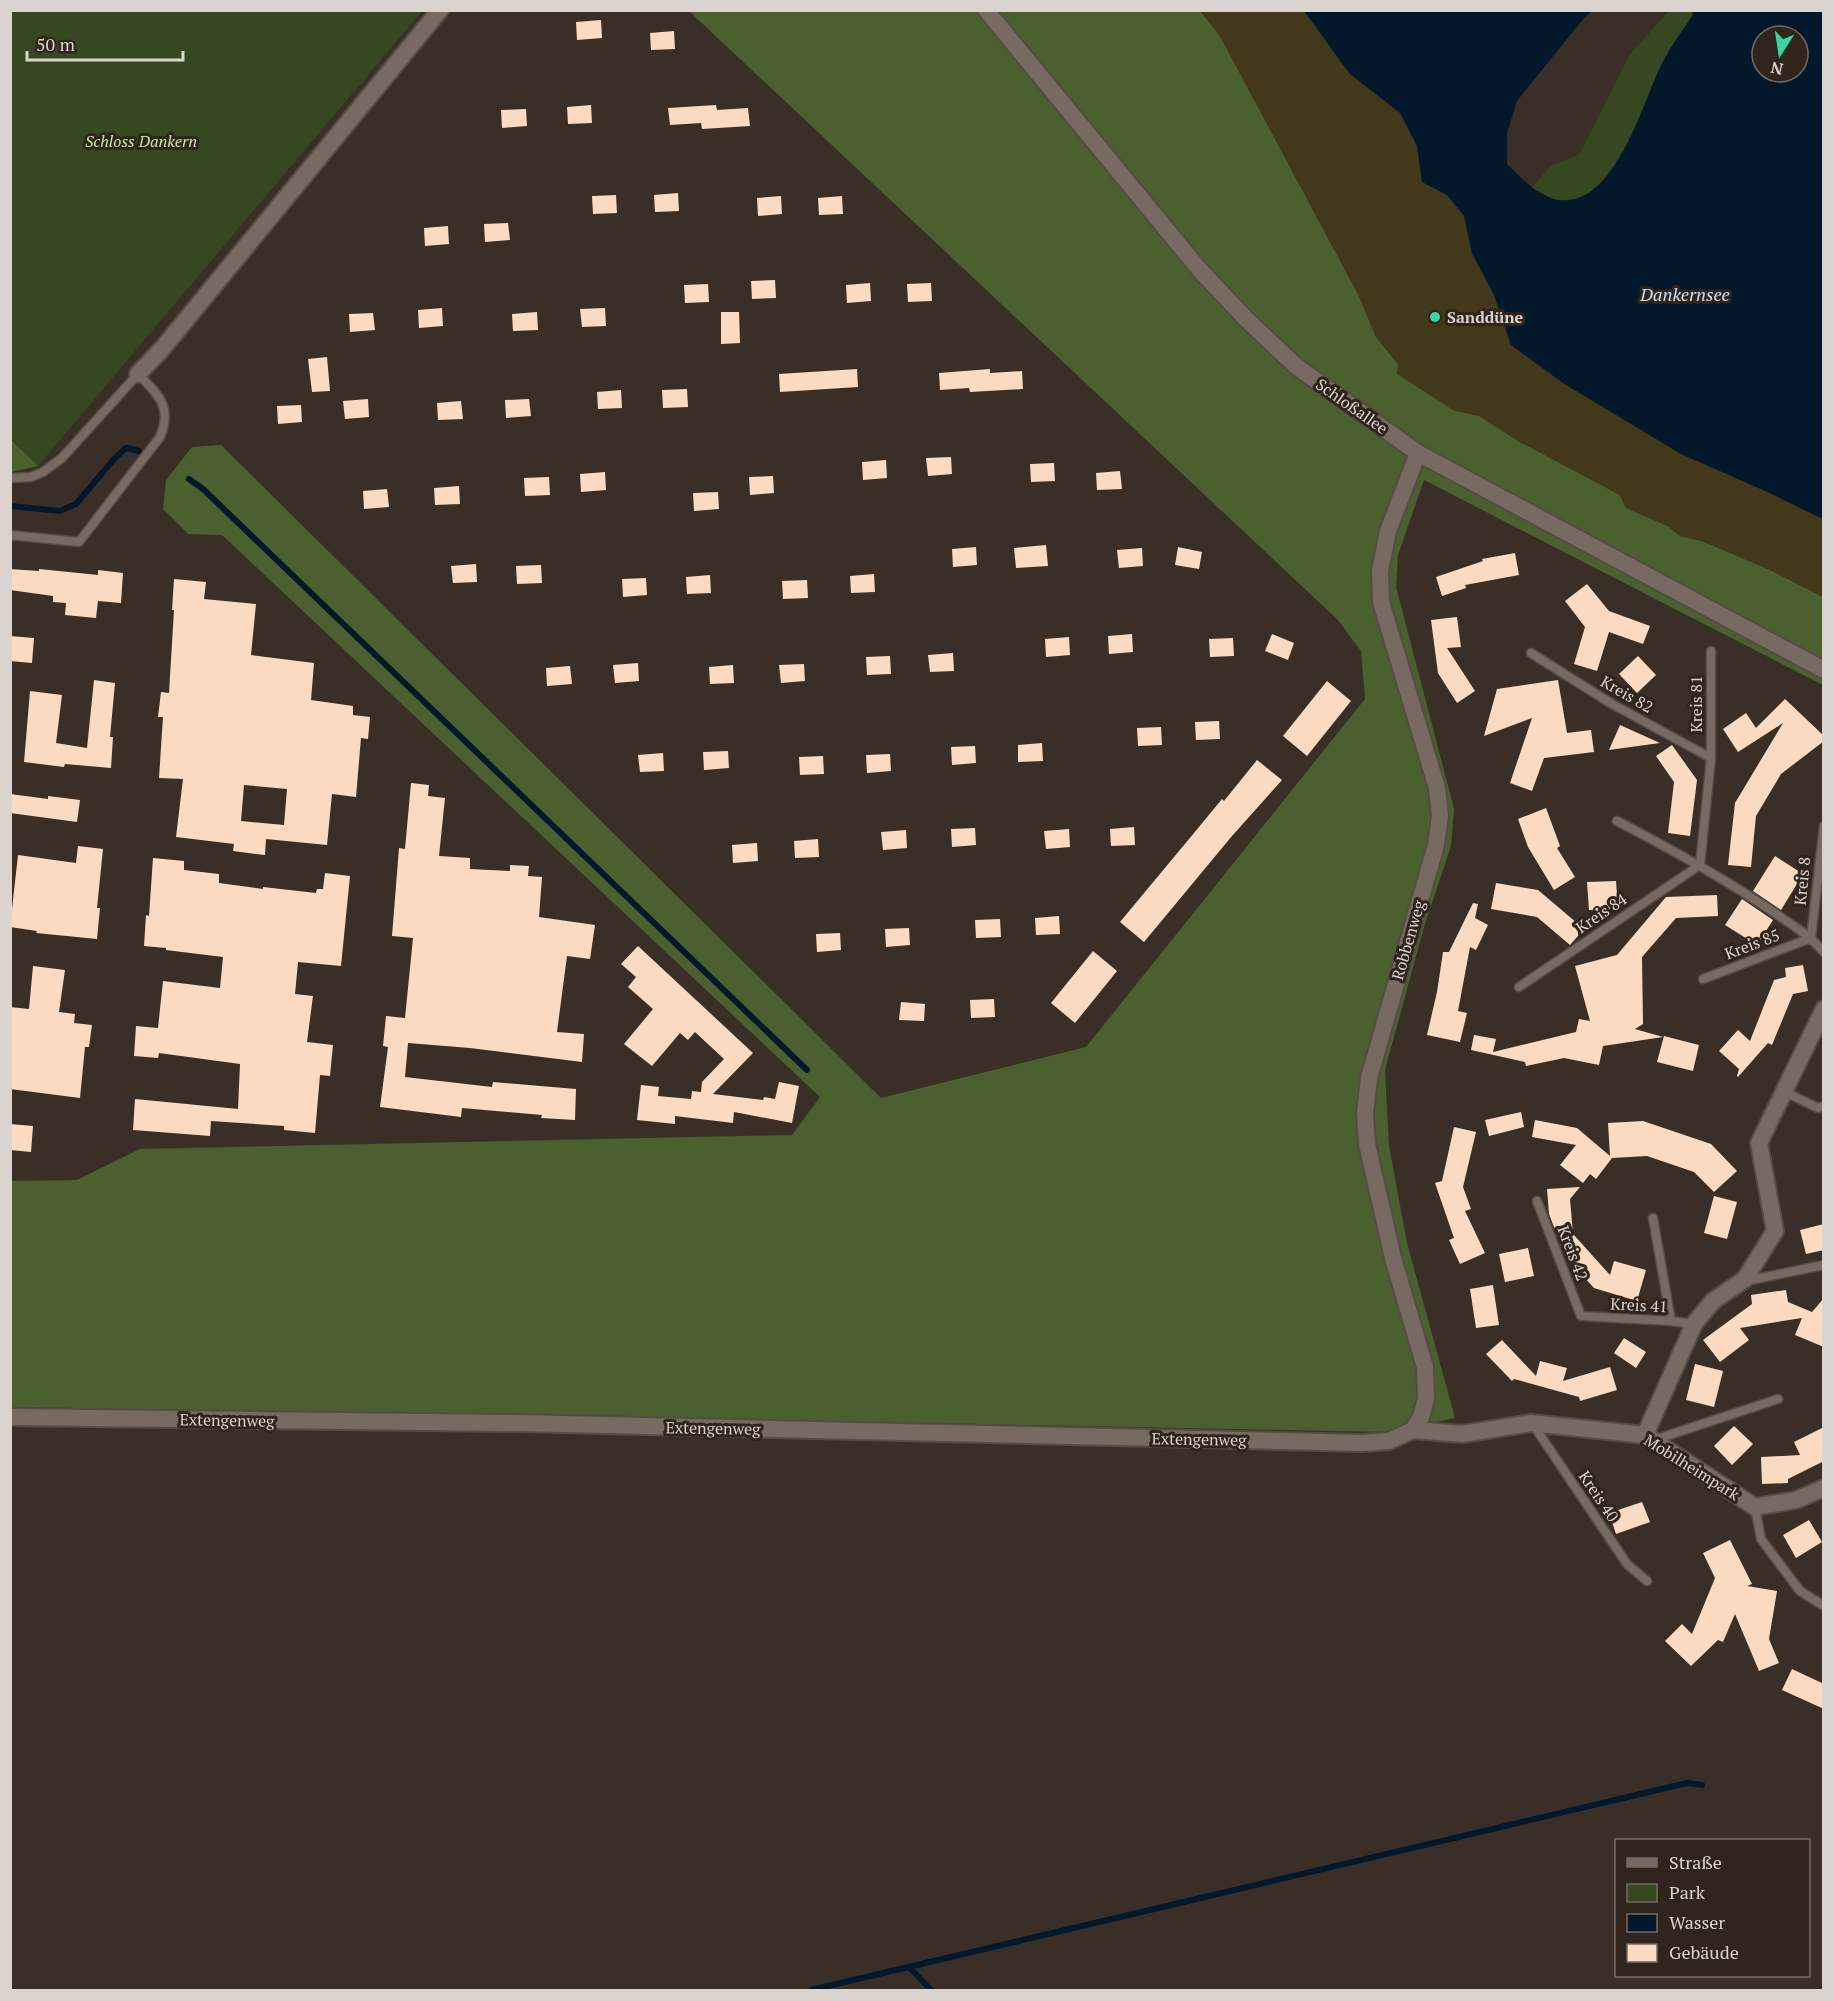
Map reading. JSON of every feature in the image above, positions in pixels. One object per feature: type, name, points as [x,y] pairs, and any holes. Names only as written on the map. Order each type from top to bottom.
[{"type":"street","points":[[138,374],[162,349],[440,10]]},
{"type":"street","name":"Schloßallee","points":[[986,10],[1199,269],[1297,367],[1418,453],[1824,670]]},
{"type":"street","name":"Robbenweg","points":[[1413,1430],[1421,1417],[1426,1399],[1425,1367],[1393,1258],[1367,1144],[1365,1113],[1369,1078],[1436,845],[1440,816],[1437,788],[1381,602],[1380,571],[1388,531],[1418,453]]},
{"type":"street","points":[[1650,1437],[1694,1324],[1713,1301],[1745,1279],[1775,1230],[1759,1143],[1824,1009]]},
{"type":"street","name":"Extengenweg","points":[[10,1417],[530,1424],[1362,1443],[1389,1441],[1413,1430]]},
{"type":"street","name":"Mobilheimpark","points":[[1413,1430],[1462,1434],[1531,1423],[1650,1437],[1755,1507],[1796,1500],[1824,1488]]},
{"type":"lane","points":[[10,478],[31,477],[43,472],[62,458],[138,374],[163,403],[166,415],[165,427],[160,437],[79,542],[10,535]]},
{"type":"lane","name":"Kreis 81","points":[[1700,865],[1711,758],[1711,651]]},
{"type":"lane","name":"Kreis 82","points":[[1531,653],[1612,704],[1711,758]]},
{"type":"lane","points":[[1617,821],[1700,865],[1811,938],[1824,952]]},
{"type":"lane","name":"Kreis 8","points":[[1811,938],[1824,826]]},
{"type":"lane","name":"Kreis 84","points":[[1519,987],[1700,865]]},
{"type":"lane","name":"Kreis 85","points":[[1703,979],[1811,938]]},
{"type":"lane","points":[[1783,1091],[1818,1108],[1824,1106]]},
{"type":"lane","name":"Kreis 42","points":[[1537,1201],[1581,1316]]},
{"type":"lane","points":[[1653,1218],[1671,1321]]},
{"type":"lane","points":[[1745,1279],[1751,1280],[1824,1265]]},
{"type":"lane","name":"Kreis 41","points":[[1581,1316],[1694,1324]]},
{"type":"lane","points":[[1650,1437],[1778,1399]]},
{"type":"lane","name":"Kreis 40","points":[[1531,1423],[1628,1564],[1647,1581]]},
{"type":"lane","points":[[1755,1507],[1761,1539],[1800,1591],[1824,1606]]},
{"type":"green space","name":"Schloss Dankern","points":[[10,11],[422,11],[38,466],[11,472]]},
{"type":"green space","points":[[689,11],[1201,11],[1220,36],[1359,296],[1376,337],[1398,364],[1453,410],[1479,416],[1520,442],[1620,495],[1626,508],[1668,526],[1680,536],[1702,541],[1768,569],[1823,597],[1823,685],[1424,480],[1398,555],[1396,587],[1454,809],[1451,846],[1424,927],[1385,1070],[1389,1146],[1407,1243],[1455,1418],[1390,1432],[11,1407],[10,1181],[77,1180],[140,1149],[792,1135],[820,1097],[222,535],[188,534],[163,509],[166,480],[192,447],[221,445],[881,1098],[1086,1047],[1365,699],[1361,651],[1338,620]]},
{"type":"green space","points":[[1669,11],[1693,11],[1658,71],[1633,131],[1608,174],[1593,190],[1576,199],[1557,200],[1532,188],[1550,166],[1579,155],[1630,54]]},
{"type":"green space","points":[[11,440],[38,466],[11,472]]},
{"type":"sand","name":"Sanddüne","points":[[1200,11],[1304,11],[1350,74],[1400,113],[1417,146],[1422,182],[1447,195],[1464,216],[1472,253],[1494,295],[1511,345],[1563,383],[1681,454],[1823,519],[1823,597],[1768,569],[1702,541],[1680,536],[1668,526],[1626,508],[1620,495],[1520,442],[1479,416],[1453,410],[1397,374],[1398,364],[1376,337],[1359,296],[1220,36]]},
{"type":"water","name":"Dankernsee","points":[[1304,11],[1592,11],[1517,101],[1507,133],[1507,164],[1540,193],[1556,200],[1568,200],[1585,195],[1600,184],[1613,167],[1635,127],[1662,63],[1693,11],[1823,11],[1823,519],[1681,454],[1563,383],[1511,345],[1494,295],[1472,253],[1464,216],[1447,195],[1422,182],[1417,146],[1400,113],[1350,74]]},
{"type":"building","points":[[601,20],[602,38],[577,40],[576,22]]},
{"type":"building","points":[[674,31],[675,49],[651,50],[650,33]]},
{"type":"building","points":[[591,105],[592,123],[568,124],[567,107]]},
{"type":"building","points":[[716,105],[717,110],[748,108],[750,126],[702,129],[701,123],[670,125],[668,108]]},
{"type":"building","points":[[526,109],[527,126],[502,128],[501,110]]},
{"type":"building","points":[[678,193],[679,211],[655,212],[654,195]]},
{"type":"building","points":[[616,195],[617,213],[593,214],[592,196]]},
{"type":"building","points":[[781,196],[782,214],[758,216],[757,198]]},
{"type":"building","points":[[842,196],[843,214],[819,215],[818,198]]},
{"type":"building","points":[[508,223],[510,240],[485,242],[484,224]]},
{"type":"building","points":[[448,226],[449,244],[425,246],[424,228]]},
{"type":"building","points":[[775,280],[776,298],[752,299],[751,281]]},
{"type":"building","points":[[870,283],[871,301],[847,303],[846,285]]},
{"type":"building","points":[[931,283],[932,301],[908,302],[907,284]]},
{"type":"building","points":[[708,284],[709,302],[685,303],[684,285]]},
{"type":"building","points":[[442,308],[443,326],[419,328],[418,310]]},
{"type":"building","points":[[605,308],[606,326],[582,327],[580,309]]},
{"type":"building","points":[[537,312],[538,330],[513,331],[512,314]]},
{"type":"building","points":[[721,312],[739,312],[740,343],[721,344]]},
{"type":"building","points":[[373,313],[375,330],[350,332],[349,314]]},
{"type":"building","points":[[327,357],[330,391],[312,392],[308,359]]},
{"type":"building","points":[[857,369],[858,387],[780,392],[779,374]]},
{"type":"building","points":[[990,369],[990,373],[1022,371],[1023,389],[970,392],[969,388],[940,390],[939,373]]},
{"type":"building","points":[[687,389],[688,407],[663,408],[662,390]]},
{"type":"building","points":[[621,390],[622,408],[598,409],[597,392]]},
{"type":"building","points":[[368,399],[369,417],[345,419],[343,401]]},
{"type":"building","points":[[529,399],[531,416],[506,418],[505,400]]},
{"type":"building","points":[[461,401],[463,419],[438,420],[437,403]]},
{"type":"building","points":[[301,405],[302,422],[278,424],[277,406]]},
{"type":"building","points":[[951,457],[952,474],[928,476],[926,458]]},
{"type":"building","points":[[886,460],[887,478],[863,480],[862,462]]},
{"type":"building","points":[[1054,463],[1055,481],[1031,482],[1030,464]]},
{"type":"building","points":[[1120,471],[1122,489],[1097,490],[1096,473]]},
{"type":"building","points":[[605,472],[606,490],[581,492],[580,474]]},
{"type":"building","points":[[773,476],[774,493],[750,495],[749,477]]},
{"type":"building","points":[[549,477],[550,495],[525,496],[524,478]]},
{"type":"building","points":[[459,486],[460,504],[435,505],[434,488]]},
{"type":"building","points":[[387,489],[389,507],[364,509],[363,491]]},
{"type":"building","points":[[718,492],[719,509],[694,511],[693,493]]},
{"type":"building","points":[[1046,545],[1048,566],[1016,568],[1014,548]]},
{"type":"building","points":[[976,547],[977,565],[953,567],[952,549]]},
{"type":"building","points":[[1178,547],[1202,552],[1199,569],[1175,565]]},
{"type":"building","points":[[1142,548],[1143,566],[1119,568],[1117,550]]},
{"type":"building","points":[[1515,553],[1519,575],[1465,585],[1466,588],[1442,596],[1436,577],[1483,561],[1482,559]]},
{"type":"building","points":[[476,564],[477,582],[453,583],[451,566]]},
{"type":"building","points":[[541,565],[542,583],[517,584],[516,566]]},
{"type":"building","points":[[10,569],[39,571],[39,569],[98,575],[98,570],[123,573],[121,603],[98,601],[96,618],[65,615],[66,603],[53,602],[53,596],[10,590]]},
{"type":"building","points":[[874,574],[875,592],[851,593],[850,576]]},
{"type":"building","points":[[710,575],[711,593],[687,594],[686,577]]},
{"type":"building","points":[[646,578],[647,595],[623,597],[622,579]]},
{"type":"building","points":[[174,579],[206,582],[204,599],[256,604],[251,655],[314,663],[311,700],[353,706],[353,715],[370,717],[368,739],[361,738],[356,797],[332,794],[327,845],[266,839],[265,855],[233,851],[234,844],[176,837],[183,779],[159,778],[163,717],[158,717],[161,692],[169,693],[174,610],[172,610]],"holes":[[[244,785],[287,789],[284,825],[241,821]]]},
{"type":"building","points":[[807,580],[808,598],[783,599],[782,581]]},
{"type":"building","points":[[1587,584],[1609,611],[1650,626],[1643,644],[1609,632],[1597,671],[1574,664],[1585,627],[1565,601]]},
{"type":"building","points":[[1457,617],[1461,647],[1447,648],[1475,691],[1457,703],[1438,673],[1431,620]]},
{"type":"building","points":[[1132,634],[1133,652],[1109,654],[1108,636]]},
{"type":"building","points":[[1272,634],[1294,643],[1288,660],[1265,651]]},
{"type":"building","points":[[10,636],[34,638],[32,663],[10,661]]},
{"type":"building","points":[[1069,637],[1070,655],[1046,657],[1045,639]]},
{"type":"building","points":[[1233,638],[1234,656],[1210,657],[1209,639]]},
{"type":"building","points":[[953,653],[954,671],[930,672],[928,655]]},
{"type":"building","points":[[890,656],[891,674],[867,675],[866,657]]},
{"type":"building","points":[[1638,656],[1656,675],[1637,693],[1619,674]]},
{"type":"building","points":[[638,663],[639,681],[615,683],[613,665]]},
{"type":"building","points":[[804,664],[805,681],[781,683],[779,665]]},
{"type":"building","points":[[733,665],[734,683],[710,684],[709,667]]},
{"type":"building","points":[[570,666],[572,684],[547,686],[546,668]]},
{"type":"building","points":[[94,680],[115,683],[110,737],[113,737],[111,768],[65,764],[64,767],[24,762],[30,691],[62,695],[56,743],[87,748]]},
{"type":"building","points":[[1558,680],[1567,733],[1591,730],[1594,752],[1544,758],[1532,791],[1510,783],[1532,718],[1484,736],[1497,689]]},
{"type":"building","points":[[1327,681],[1351,701],[1307,756],[1283,736]]},
{"type":"building","points":[[1785,699],[1824,736],[1824,741],[1781,774],[1756,816],[1751,867],[1728,865],[1735,803],[1783,723],[1738,752],[1723,729],[1746,713],[1756,728]]},
{"type":"building","points":[[1219,721],[1220,739],[1196,740],[1195,722]]},
{"type":"building","points":[[1620,725],[1660,743],[1609,750]]},
{"type":"building","points":[[1161,727],[1162,745],[1138,746],[1137,728]]},
{"type":"building","points":[[1042,743],[1043,761],[1018,762],[1018,745]]},
{"type":"building","points":[[1672,745],[1697,780],[1690,836],[1668,833],[1674,782],[1656,756]]},
{"type":"building","points":[[975,746],[976,763],[952,765],[951,747]]},
{"type":"building","points":[[728,751],[729,768],[704,770],[703,752]]},
{"type":"building","points":[[663,753],[664,771],[640,772],[638,755]]},
{"type":"building","points":[[890,754],[891,771],[867,773],[866,755]]},
{"type":"building","points":[[823,756],[824,774],[800,775],[799,757]]},
{"type":"building","points":[[1257,760],[1282,780],[1144,942],[1120,922]]},
{"type":"building","points":[[411,783],[429,785],[428,796],[445,798],[439,856],[470,858],[470,869],[510,871],[510,865],[529,866],[528,876],[542,877],[539,917],[595,925],[590,959],[567,956],[557,1032],[584,1034],[582,1062],[408,1043],[405,1077],[492,1087],[493,1082],[576,1089],[575,1120],[462,1108],[461,1117],[380,1107],[388,1047],[383,1046],[386,1016],[405,1018],[413,938],[392,936],[399,848],[405,849]]},
{"type":"building","points":[[10,794],[80,800],[77,822],[10,813]]},
{"type":"building","points":[[1546,808],[1560,846],[1557,848],[1575,877],[1554,890],[1528,847],[1518,819]]},
{"type":"building","points":[[1134,827],[1135,845],[1111,846],[1110,829]]},
{"type":"building","points":[[975,828],[976,845],[952,847],[951,829]]},
{"type":"building","points":[[1069,829],[1070,847],[1046,849],[1044,831]]},
{"type":"building","points":[[906,830],[907,848],[883,850],[881,832]]},
{"type":"building","points":[[818,839],[819,857],[795,858],[794,841]]},
{"type":"building","points":[[757,843],[758,861],[733,863],[732,845]]},
{"type":"building","points":[[78,846],[103,849],[97,908],[100,908],[97,939],[36,933],[37,931],[10,927],[18,855],[76,863]]},
{"type":"building","points":[[1775,856],[1803,874],[1781,910],[1753,891]]},
{"type":"building","points":[[153,858],[184,861],[184,870],[219,874],[219,883],[263,889],[263,887],[316,893],[317,889],[323,889],[325,873],[350,876],[341,966],[298,962],[295,994],[313,996],[307,1042],[333,1045],[330,1076],[320,1075],[315,1133],[284,1130],[284,1126],[211,1121],[210,1136],[133,1130],[135,1099],[238,1109],[240,1064],[159,1053],[158,1058],[134,1056],[136,1026],[158,1028],[163,981],[220,988],[223,957],[144,946],[146,915],[149,916]]},
{"type":"building","points":[[1616,881],[1618,909],[1589,910],[1587,882]]},
{"type":"building","points":[[1496,883],[1538,890],[1584,929],[1570,945],[1537,917],[1491,909]]},
{"type":"building","points":[[1717,895],[1718,916],[1676,918],[1642,957],[1643,1024],[1635,1029],[1663,1037],[1603,1046],[1599,1065],[1564,1058],[1526,1066],[1525,1062],[1471,1050],[1474,1035],[1496,1039],[1493,1052],[1576,1032],[1579,1019],[1590,1021],[1575,966],[1617,955],[1666,897]]},
{"type":"building","points":[[1742,899],[1773,920],[1757,945],[1725,925]]},
{"type":"building","points":[[1473,903],[1478,904],[1475,918],[1488,925],[1476,950],[1470,947],[1458,1011],[1467,1013],[1460,1042],[1427,1035],[1443,952],[1449,952]]},
{"type":"building","points":[[1059,916],[1060,934],[1036,935],[1035,918]]},
{"type":"building","points":[[1000,919],[1001,937],[976,938],[975,920]]},
{"type":"building","points":[[909,928],[910,945],[886,947],[885,929]]},
{"type":"building","points":[[840,933],[841,950],[817,952],[816,934]]},
{"type":"building","points":[[638,946],[753,1053],[713,1094],[763,1100],[764,1097],[775,1099],[779,1082],[799,1086],[792,1123],[734,1112],[733,1123],[675,1116],[675,1124],[637,1120],[641,1085],[659,1087],[658,1096],[691,1099],[692,1091],[701,1092],[702,1082],[724,1059],[695,1032],[688,1040],[680,1033],[652,1066],[624,1044],[653,1009],[628,987],[636,977],[621,964]]},
{"type":"building","points":[[1093,951],[1117,971],[1075,1023],[1051,1003]]},
{"type":"building","points":[[1803,965],[1808,991],[1793,994],[1772,1045],[1768,1043],[1738,1077],[1739,1069],[1719,1051],[1738,1030],[1750,1041],[1774,980],[1786,977],[1785,968]]},
{"type":"building","points":[[33,966],[65,970],[59,1012],[75,1014],[74,1023],[92,1025],[89,1047],[85,1047],[80,1098],[10,1089],[10,1007],[29,1009]]},
{"type":"building","points":[[994,999],[995,1017],[971,1018],[970,1000]]},
{"type":"building","points":[[901,1002],[925,1004],[924,1021],[899,1020]]},
{"type":"building","points":[[1664,1036],[1699,1045],[1693,1071],[1657,1062]]},
{"type":"building","points":[[1521,1112],[1524,1127],[1489,1136],[1485,1120]]},
{"type":"building","points":[[1535,1120],[1577,1128],[1610,1156],[1608,1123],[1643,1121],[1711,1144],[1737,1171],[1714,1192],[1694,1172],[1647,1156],[1612,1158],[1596,1179],[1590,1174],[1583,1183],[1560,1165],[1576,1145],[1532,1137]]},
{"type":"building","points":[[10,1124],[33,1126],[31,1152],[10,1150]]},
{"type":"building","points":[[1454,1127],[1476,1132],[1463,1187],[1471,1209],[1465,1211],[1485,1253],[1460,1264],[1449,1240],[1454,1238],[1435,1183],[1442,1181]]},
{"type":"building","points":[[1580,1187],[1570,1199],[1573,1234],[1610,1275],[1614,1261],[1646,1270],[1637,1301],[1594,1288],[1565,1256],[1549,1214],[1547,1189]]},
{"type":"building","points":[[1714,1196],[1737,1202],[1727,1239],[1704,1233]]},
{"type":"building","points":[[1824,1224],[1824,1250],[1806,1254],[1800,1230]]},
{"type":"building","points":[[1528,1248],[1534,1276],[1505,1282],[1499,1254]]},
{"type":"building","points":[[1493,1285],[1499,1325],[1476,1328],[1470,1289]]},
{"type":"building","points":[[1786,1290],[1788,1302],[1812,1312],[1824,1298],[1824,1347],[1795,1335],[1802,1318],[1740,1328],[1749,1340],[1720,1362],[1703,1340],[1752,1304],[1751,1295]]},
{"type":"building","points":[[1624,1338],[1646,1352],[1636,1368],[1614,1353]]},
{"type":"building","points":[[1502,1340],[1536,1376],[1540,1361],[1567,1368],[1563,1381],[1610,1367],[1617,1390],[1580,1401],[1579,1397],[1514,1379],[1512,1381],[1486,1354]]},
{"type":"building","points":[[1695,1364],[1723,1371],[1714,1407],[1686,1400]]},
{"type":"building","points":[[1734,1426],[1753,1444],[1732,1465],[1714,1446]]},
{"type":"building","points":[[1824,1427],[1824,1461],[1788,1479],[1788,1483],[1762,1484],[1761,1457],[1800,1455],[1794,1442]]},
{"type":"building","points":[[1642,1502],[1650,1522],[1616,1534],[1609,1513]]},
{"type":"building","points":[[1809,1520],[1822,1542],[1796,1558],[1783,1535]]},
{"type":"building","points":[[1730,1540],[1752,1584],[1747,1586],[1777,1591],[1769,1639],[1779,1663],[1759,1671],[1735,1614],[1723,1642],[1718,1640],[1691,1666],[1665,1641],[1682,1624],[1692,1634],[1715,1578],[1703,1553]]},
{"type":"building","points":[[1792,1669],[1824,1684],[1824,1709],[1782,1690]]},
{"type":"waterway","points":[[10,506],[60,511],[76,504],[126,448],[139,451]]},
{"type":"waterway","points":[[189,479],[203,489],[807,1070]]},
{"type":"waterway","points":[[811,1990],[1687,1783],[1702,1785]]},
{"type":"waterway","points":[[909,1967],[931,1990]]},
{"type":"place","name":"Sanddüne","points":[[1435,317]]}]
